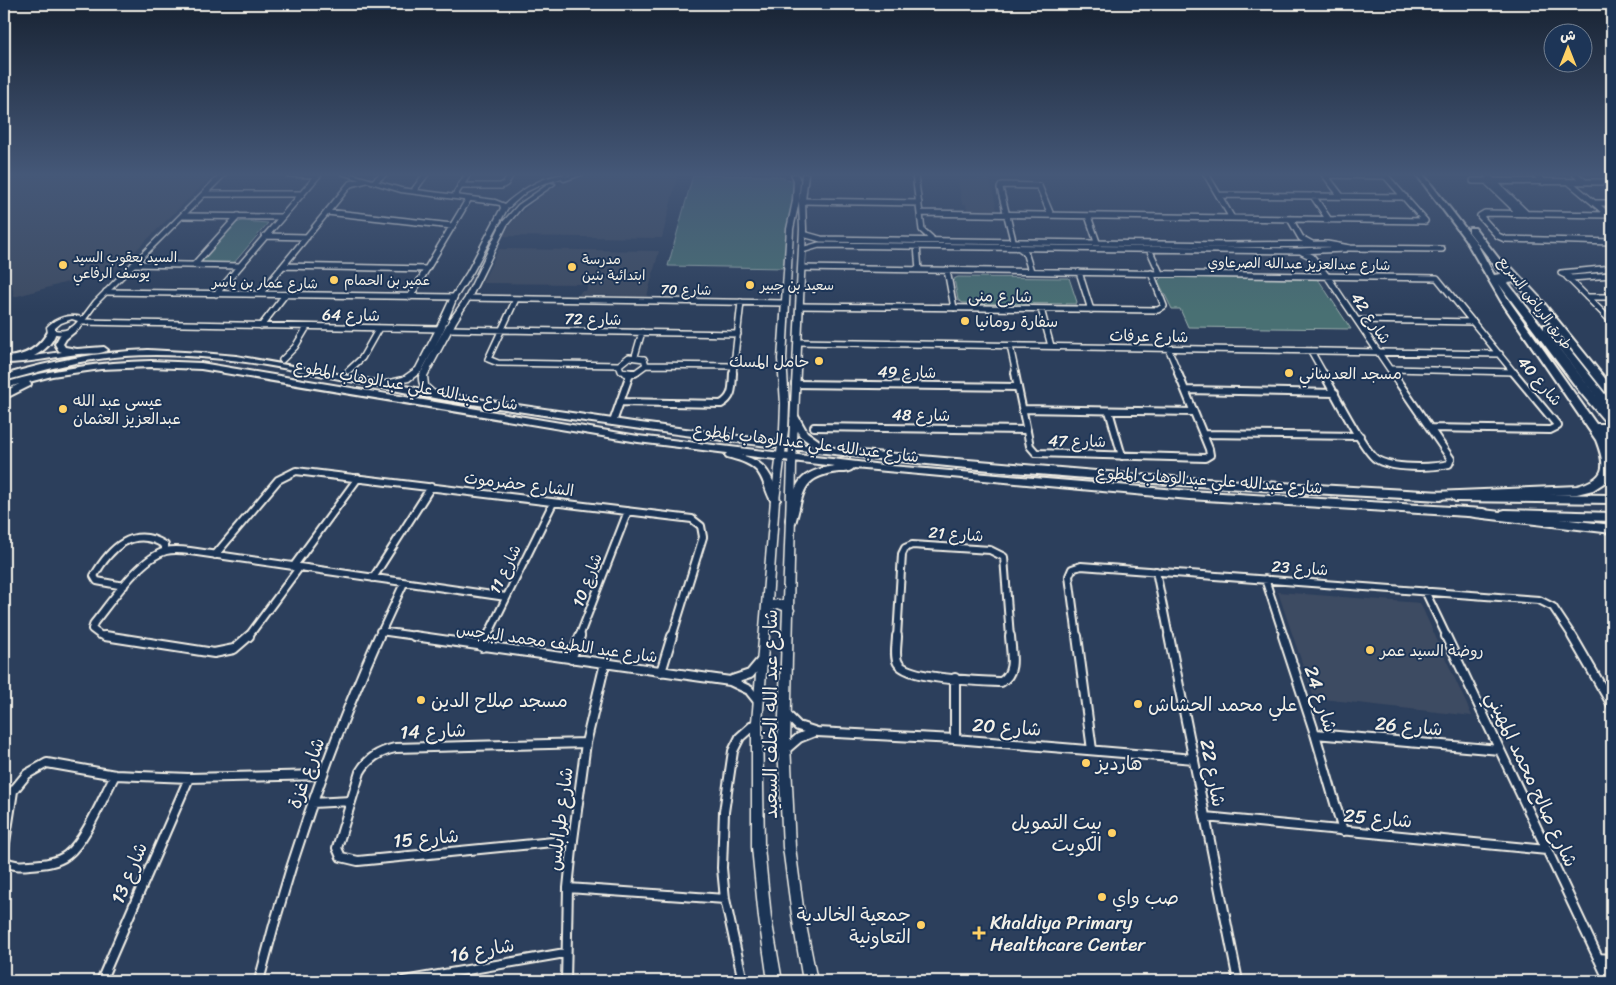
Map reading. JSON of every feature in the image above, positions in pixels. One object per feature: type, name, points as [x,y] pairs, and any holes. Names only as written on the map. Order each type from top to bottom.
[{"type":"highway","name":"طريق الرياض السريع","points":[[1454,220],[1584,390],[1611,417]]},
{"type":"highway","name":"طريق الرياض السريع","points":[[1464,220],[1611,417]]},
{"type":"highway","points":[[1434,496],[1577,490],[1592,487],[1601,481],[1608,474],[1610,467],[1601,439],[1505,301],[1469,239]]},
{"type":"highway","points":[[1484,246],[1536,300],[1612,393]]},
{"type":"highway","points":[[1566,387],[1612,442]]},
{"type":"highway","points":[[1475,513],[1612,529]]},
{"type":"main road","points":[[165,353],[61,349],[59,344],[60,341],[75,329],[96,302],[179,220]]},
{"type":"main road","points":[[434,394],[425,388],[422,382],[444,329],[446,312],[490,237],[497,220]]},
{"type":"main road","points":[[423,376],[417,382],[410,382],[409,379],[419,369],[444,329],[460,312],[501,227],[506,220]]},
{"type":"main road","points":[[787,451],[782,359],[784,304],[792,220]]},
{"type":"main road","points":[[787,451],[795,418],[803,220]]},
{"type":"main road","points":[[461,284],[469,282],[474,285]]},
{"type":"main road","points":[[786,284],[793,286],[800,284]]},
{"type":"main road","points":[[785,293],[793,290],[800,293]]},
{"type":"main road","points":[[6,360],[36,352],[47,343],[52,332],[51,327],[96,302]]},
{"type":"main road","points":[[446,312],[452,315],[460,312]]},
{"type":"main road","points":[[61,320],[75,317],[82,321]]},
{"type":"main road","points":[[52,332],[62,333],[75,329]]},
{"type":"main road","points":[[6,360],[29,360],[88,350]]},
{"type":"main road","name":"شارع عبدالله علي عبدالوهاب المطوع","points":[[4,378],[41,367],[88,358],[165,353],[252,362],[379,385],[891,469],[1189,495],[1475,513],[1612,517]]},
{"type":"main road","points":[[782,359],[790,362],[797,359]]},
{"type":"main road","name":"شارع عبدالله علي عبدالوهاب المطوع","points":[[4,386],[44,375],[75,370],[124,364],[168,363],[250,373],[638,439],[705,446],[835,452],[1102,476],[1292,489],[1503,499],[1612,499]]},
{"type":"main road","points":[[250,373],[253,369],[258,368],[302,375],[328,376]]},
{"type":"main road","points":[[4,396],[25,385],[75,370]]},
{"type":"main road","points":[[379,385],[393,383],[413,375]]},
{"type":"main road","points":[[795,418],[798,426],[807,438],[835,452]]},
{"type":"main road","points":[[705,446],[726,454],[749,459],[758,465],[768,478],[775,500]]},
{"type":"main road","name":"شارع عبد الله الخلف السعيد","points":[[775,981],[765,918],[758,847],[757,700],[775,500],[787,451]]},
{"type":"main road","name":"شارع عبد الله الخلف السعيد","points":[[787,451],[791,520],[784,751],[789,847],[798,915],[810,981]]},
{"type":"main road","points":[[791,520],[801,485],[816,475],[834,469],[891,469]]},
{"type":"main road","points":[[766,610],[778,604],[786,607],[788,610]]},
{"type":"street","points":[[194,265],[234,220]]},
{"type":"street","points":[[216,294],[280,220]]},
{"type":"street","points":[[260,294],[321,220]]},
{"type":"street","points":[[399,220],[452,226]]},
{"type":"street","points":[[410,297],[456,220]]},
{"type":"street","points":[[913,239],[920,235],[922,230],[921,220]]},
{"type":"street","points":[[1008,220],[1013,240]]},
{"type":"street","points":[[1089,220],[1097,242]]},
{"type":"street","points":[[1291,220],[1301,238],[1313,244]]},
{"type":"street","points":[[1329,220],[1425,220]]},
{"type":"street","points":[[1483,220],[1498,236],[1505,239],[1612,242]]},
{"type":"street","points":[[790,229],[797,227],[821,239],[1120,242],[1288,251],[1332,251],[1350,248]]},
{"type":"street","points":[[922,230],[934,239]]},
{"type":"street","points":[[266,236],[307,237]]},
{"type":"street","points":[[1297,244],[1302,241],[1301,238]]},
{"type":"street","points":[[883,239],[880,242],[884,245]]},
{"type":"street","points":[[964,240],[968,243],[965,247]]},
{"type":"street","points":[[975,240],[972,244],[977,247]]},
{"type":"street","points":[[1052,241],[1057,244],[1055,248]]},
{"type":"street","points":[[1065,241],[1063,245],[1068,248]]},
{"type":"street","points":[[1120,242],[1127,246],[1123,249]]},
{"type":"street","points":[[1171,244],[1170,247],[1174,250]]},
{"type":"street","points":[[802,250],[819,246],[884,245],[1018,248],[1027,250],[1055,248],[1174,250],[1284,244],[1327,244],[1350,248],[1442,249]]},
{"type":"street","points":[[1284,244],[1281,248],[1288,251]]},
{"type":"street","points":[[1327,244],[1335,248],[1332,251]]},
{"type":"street","points":[[917,246],[919,270]]},
{"type":"street","points":[[1149,249],[1160,273]]},
{"type":"street","points":[[1027,250],[1031,271]]},
{"type":"street","name":"شارع 42","points":[[1298,251],[1312,257],[1316,261],[1451,459],[1449,464],[1437,465],[1379,462],[1371,455],[1360,436]]},
{"type":"street","points":[[1316,261],[1318,251]]},
{"type":"street","points":[[134,264],[240,266]]},
{"type":"street","points":[[283,266],[427,269]]},
{"type":"street","name":"شارع عبدالعزيز عبدالله الصرعاوي","points":[[802,268],[1437,278]]},
{"type":"street","points":[[1612,268],[1561,272],[1612,322]]},
{"type":"street","points":[[947,270],[954,308]]},
{"type":"street","points":[[1079,272],[1091,310]]},
{"type":"street","name":"شارع منى","points":[[799,306],[1161,310],[1164,306],[1151,273]]},
{"type":"street","points":[[1567,277],[1612,275]]},
{"type":"street","name":"شارع 40","points":[[1430,428],[1557,428],[1557,423],[1437,278]]},
{"type":"street","name":"شارع عمار بن ياسر","points":[[106,292],[454,297]]},
{"type":"street","points":[[261,326],[285,295]]},
{"type":"street","points":[[1587,297],[1612,297]]},
{"type":"street","name":"شارع 70","points":[[468,298],[784,304]]},
{"type":"street","points":[[516,298],[489,357],[490,361],[498,363],[619,365]]},
{"type":"street","points":[[620,402],[722,404],[728,400],[731,395],[741,302]]},
{"type":"street","points":[[1041,309],[1051,346]]},
{"type":"street","points":[[1357,320],[1474,322]]},
{"type":"street","name":"شارع 64","points":[[82,321],[100,324],[444,329]]},
{"type":"street","name":"شارع 64","points":[[75,329],[100,324]]},
{"type":"street","points":[[282,360],[294,347],[307,327]]},
{"type":"street","points":[[348,371],[362,358],[379,328]]},
{"type":"street","name":"شارع 72","points":[[444,329],[738,334]]},
{"type":"street","points":[[635,356],[642,332]]},
{"type":"street","name":"شارع عرفات","points":[[797,342],[1500,354]]},
{"type":"street","name":"شارع 47","points":[[1010,346],[1031,448],[1041,455],[1199,458],[1210,455],[1203,434]]},
{"type":"street","points":[[1168,348],[1203,434],[1360,436]]},
{"type":"street","points":[[1311,351],[1360,436]]},
{"type":"street","points":[[619,365],[624,359],[635,356],[644,359],[646,365]]},
{"type":"street","points":[[619,365],[621,371],[630,374],[640,371],[646,365],[734,366]]},
{"type":"street","points":[[1390,370],[1514,372]]},
{"type":"street","points":[[613,422],[630,374]]},
{"type":"street","name":"شارع 49","points":[[795,384],[1018,387]]},
{"type":"street","points":[[1186,390],[1335,393]]},
{"type":"street","points":[[1023,409],[1194,412]]},
{"type":"street","points":[[1109,410],[1122,456]]},
{"type":"street","name":"شارع 48","points":[[814,427],[1027,430]]},
{"type":"street","name":"الشارع حضرموت","points":[[215,555],[278,480],[287,474],[301,471],[692,519],[699,522],[703,529],[703,537],[661,672]]},
{"type":"street","points":[[358,478],[296,568],[247,639],[240,646],[223,654],[208,654],[94,633],[92,626],[124,586],[154,558],[165,551],[215,555],[296,568],[506,597]]},
{"type":"street","points":[[373,578],[431,487]]},
{"type":"street","name":"شارع 11","points":[[482,646],[553,503]]},
{"type":"street","name":"شارع 10","points":[[571,658],[628,512]]},
{"type":"street","points":[[124,586],[96,581],[94,576],[101,564],[120,544],[134,537],[156,539],[165,545],[165,551]]},
{"type":"street","name":"شارع 21","points":[[915,544],[990,550],[1001,554],[1005,561],[1012,668],[1010,674],[1008,678],[1001,682],[955,678],[917,674],[903,668],[896,659],[902,554],[908,546],[915,544]]},
{"type":"street","name":"شارع 23","points":[[1092,750],[1069,576],[1072,569],[1081,566],[1533,598],[1557,611],[1612,705]]},
{"type":"street","name":"شارع 22","points":[[1156,571],[1238,981]]},
{"type":"street","name":"شارع 24","points":[[1265,579],[1315,734],[1343,831]]},
{"type":"street","name":"شارع غزة","points":[[259,981],[292,866],[322,775],[358,679],[404,582]]},
{"type":"street","name":"شارع صالح محمد المهيني","points":[[1425,591],[1609,981]]},
{"type":"street","name":"شارع عبد اللطيف محمد البرجس","points":[[380,631],[730,681],[749,690],[757,700]]},
{"type":"street","points":[[730,681],[750,674],[760,662]]},
{"type":"street","name":"شارع طرابلس","points":[[566,981],[565,953],[568,888],[573,840],[586,743],[605,663]]},
{"type":"street","points":[[955,678],[955,739]]},
{"type":"street","name":"شارع 20","points":[[785,713],[798,726],[817,732],[955,739],[1194,759]]},
{"type":"street","name":"شارع عبد الله الخلف السعيد","points":[[743,981],[725,899],[722,868],[724,812],[733,751],[740,737],[757,722]]},
{"type":"street","name":"شارع 20","points":[[784,751],[798,738],[817,732]]},
{"type":"street","name":"شارع 26","points":[[1315,734],[1500,750]]},
{"type":"street","name":"شارع 14","points":[[351,801],[365,764],[370,758],[385,751],[405,748],[586,743]]},
{"type":"street","points":[[4,848],[13,791],[21,779],[34,769],[47,763],[115,775],[189,778],[322,775]]},
{"type":"street","points":[[4,861],[17,866],[41,865],[56,861],[68,854],[77,842],[115,775]]},
{"type":"street","name":"شارع 13","points":[[101,981],[189,778]]},
{"type":"street","points":[[312,803],[351,801]]},
{"type":"street","name":"شارع 15","points":[[351,801],[337,848],[340,856],[349,860],[573,840]]},
{"type":"street","name":"شارع 25","points":[[1206,817],[1547,850]]},
{"type":"street","points":[[568,888],[725,899]]},
{"type":"street","name":"شارع 16","points":[[404,981],[565,953]]},
{"type":"street","points":[[1598,958],[1612,959]]},
{"type":"shaded area","points":[[4,220],[167,220],[118,268],[14,297],[4,237]]},
{"type":"shaded area","points":[[513,220],[667,220],[662,238],[503,236]]},
{"type":"shaded area","name":"مدرسة ابتدائية بنين","points":[[499,249],[659,251],[647,296],[579,295],[581,291],[586,291],[588,284],[482,283]]},
{"type":"shaded area","name":"روضة السيد عمر","points":[[1278,592],[1420,603],[1472,716],[1314,698]]},
{"type":"green space","points":[[681,220],[790,220],[785,268],[668,266]]},
{"type":"green space","points":[[242,221],[268,223],[233,264],[202,265],[200,262],[236,223]]},
{"type":"green space","points":[[958,277],[1069,278],[1077,302],[1076,304],[963,303],[958,300],[954,279]]},
{"type":"green space","points":[[1162,277],[1316,279],[1320,282],[1351,329],[1188,327],[1180,309],[1172,309],[1158,281]]},
{"type":"place","name":"السيد يعقوب السيد يوسف الرفاعي","points":[[63,265]]},
{"type":"place","name":"مدرسة ابتدائية بنين","points":[[572,267]]},
{"type":"place","name":"عمير بن الحمام","points":[[334,280]]},
{"type":"place","name":"سعيد بن جبير","points":[[750,285]]},
{"type":"place","name":"سفارة رومانيا","points":[[965,321]]},
{"type":"place","name":"حامل المسك","points":[[819,361]]},
{"type":"place","name":"مسجد العدساني","points":[[1289,373]]},
{"type":"place","name":"عيسى عبد الله عبدالعزيز العثمان","points":[[63,409]]},
{"type":"place","name":"روضة السيد عمر","points":[[1370,650]]},
{"type":"place","name":"مسجد صلاح الدين","points":[[421,700]]},
{"type":"place","name":"علي محمد الحشاش","points":[[1138,704]]},
{"type":"place","name":"هارديز","points":[[1086,763]]},
{"type":"place","name":"بيت التمويل الكويت","points":[[1112,833]]},
{"type":"place","name":"صب واي","points":[[1102,897]]},
{"type":"place","name":"جمعية الخالدية التعاونية","points":[[921,925]]},
{"type":"place","name":"Khaldiya Primary Healthcare Center","points":[[979,933]]}]
